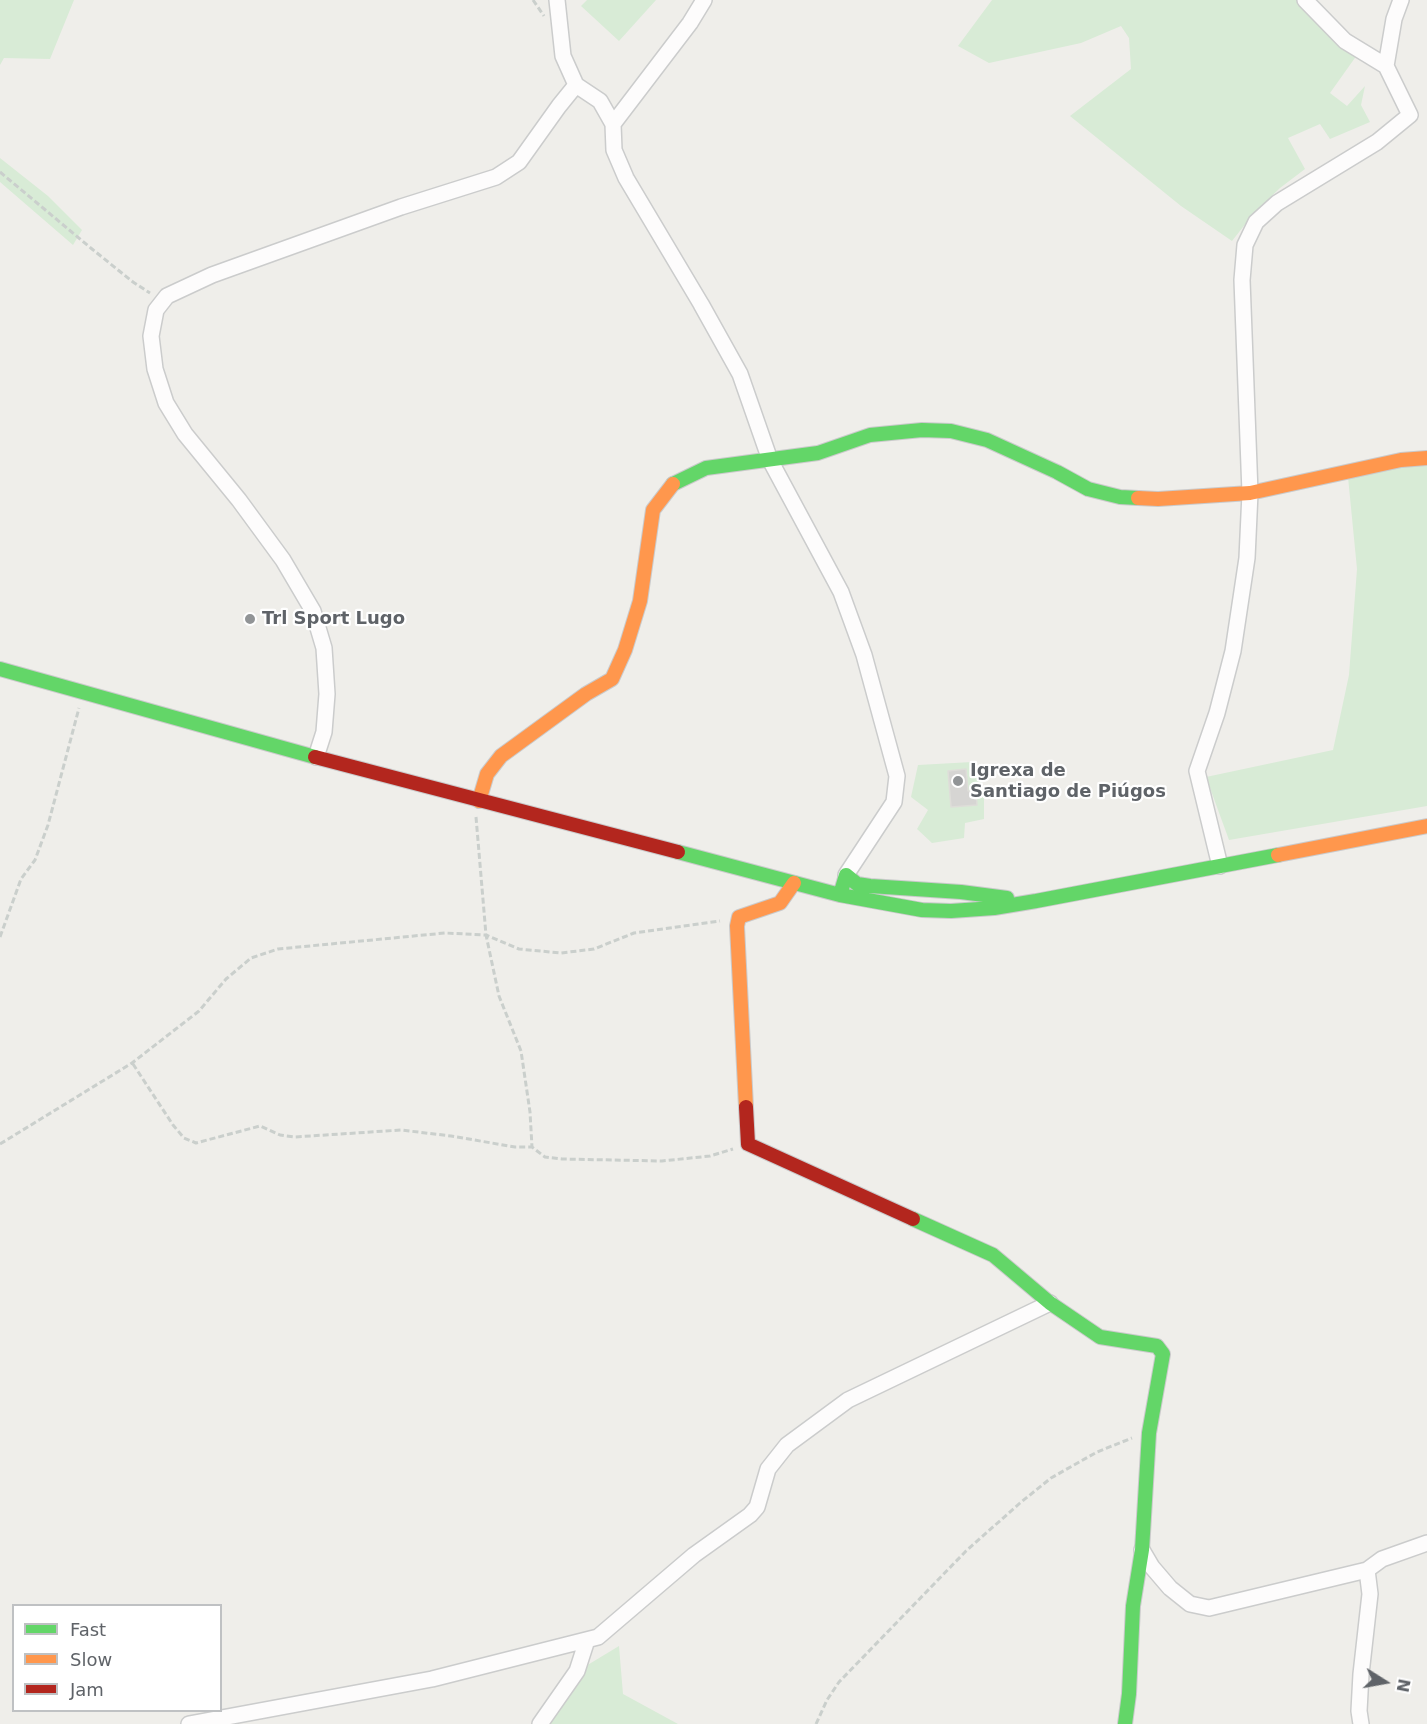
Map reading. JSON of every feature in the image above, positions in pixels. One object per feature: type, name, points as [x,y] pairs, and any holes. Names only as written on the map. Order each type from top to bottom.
[{"type":"street","points":[[557,0],[563,56],[576,85],[600,101],[613,124],[614,150],[626,178],[740,374],[770,460],[841,592],[864,655],[897,776],[894,802],[846,875],[840,895]]},
{"type":"street","points":[[613,124],[690,23],[704,0]]},
{"type":"street","points":[[1220,866],[1197,771],[1217,713],[1233,651],[1247,558],[1250,493],[1242,280],[1245,245],[1256,222],[1277,203],[1377,142],[1410,115],[1386,66],[1345,41],[1305,0]]},
{"type":"street","points":[[1386,66],[1394,19],[1401,0]]},
{"type":"street","points":[[315,757],[324,732],[327,694],[324,648],[313,610],[283,560],[239,500],[185,434],[166,404],[155,369],[151,336],[156,310],[167,296],[212,276],[401,207],[496,177],[519,162],[576,85]]},
{"type":"street","points":[[479,801],[487,774],[501,756],[586,694],[612,679],[625,650],[640,601],[653,510],[672,485],[706,468],[818,453],[870,435],[922,430],[951,431],[987,440],[1088,489],[1120,497],[1158,499],[1250,493],[1401,460],[1427,458]]},
{"type":"street","points":[[0,669],[479,801],[840,895],[922,910],[951,911],[994,908],[1427,826]]},
{"type":"street","points":[[846,875],[857,884],[870,886],[961,892],[1035,901]]},
{"type":"street","points":[[794,883],[780,903],[739,917],[738,951],[748,1144],[993,1255],[1050,1304],[1100,1337],[1157,1346],[1163,1354],[1149,1434],[1142,1550],[1133,1606],[1129,1694],[1125,1724]]},
{"type":"street","points":[[189,1724],[432,1679],[598,1637],[694,1554],[750,1515],[757,1506],[768,1469],[787,1445],[848,1400],[1050,1304]]},
{"type":"street","points":[[1142,1550],[1152,1567],[1170,1588],[1190,1604],[1209,1608],[1367,1570],[1382,1559],[1427,1543]]},
{"type":"street","points":[[1361,1724],[1359,1711],[1361,1674],[1371,1594],[1367,1570]]},
{"type":"street","points":[[540,1724],[577,1671],[587,1640]]},
{"type":"path","points":[[0,172],[133,282],[163,302]]},
{"type":"path","points":[[0,937],[21,879],[34,860],[48,825],[83,692]]},
{"type":"path","points":[[479,801],[476,818],[486,935],[499,996],[521,1051],[530,1112],[532,1147]]},
{"type":"path","points":[[0,1144],[132,1064],[199,1011],[226,979],[250,958],[278,949],[445,933],[486,935],[519,950],[561,953],[594,949],[634,933],[739,917]]},
{"type":"path","points":[[132,1064],[184,1138],[196,1143],[260,1126],[280,1135],[295,1137],[401,1131],[451,1136],[515,1147],[532,1147],[545,1157],[562,1159],[662,1161],[710,1156],[748,1144]]},
{"type":"path","points":[[816,1724],[827,1700],[839,1682],[966,1551],[1020,1503],[1073,1464],[1138,1436],[1149,1434]]},
{"type":"green space","points":[[0,0],[74,0],[50,59],[4,58],[0,65]]},
{"type":"green space","points":[[587,0],[656,0],[619,41],[581,6]]},
{"type":"green space","points":[[992,0],[1297,0],[1335,43],[1357,55],[1330,93],[1347,106],[1365,86],[1361,105],[1370,122],[1330,139],[1320,124],[1288,138],[1305,169],[1280,188],[1254,213],[1232,241],[1181,206],[1070,116],[1131,69],[1129,38],[1121,26],[1081,43],[989,63],[958,46]]},
{"type":"green space","points":[[0,158],[48,196],[82,230],[73,245],[0,182]]},
{"type":"green space","points":[[1427,457],[1427,806],[1229,840],[1206,777],[1333,750],[1349,675],[1357,569],[1348,477]]},
{"type":"green space","points":[[972,762],[977,768],[984,791],[984,819],[965,823],[964,838],[932,843],[917,829],[928,810],[911,797],[918,765]]},
{"type":"green space","points":[[619,1646],[623,1694],[678,1724],[538,1724],[571,1675]]},
{"type":"building","name":"Igrexa de Santiago de Piúgos","points":[[966,769],[968,791],[976,791],[977,805],[951,807],[948,771]]},
{"type":"traffic: fast","points":[[673,484],[706,468],[818,453],[870,435],[922,430],[951,431],[987,440],[1088,489],[1120,497],[1138,498]]},
{"type":"traffic: fast","points":[[0,669],[315,757]]},
{"type":"traffic: fast","points":[[678,852],[840,895],[922,910],[951,911],[994,908],[1036,901],[1278,855]]},
{"type":"traffic: fast","points":[[840,895],[846,875],[857,884],[870,886],[961,892],[1007,898]]},
{"type":"traffic: fast","points":[[913,1219],[993,1255],[1050,1303],[1100,1337],[1157,1346],[1163,1354],[1149,1433],[1142,1550],[1133,1606],[1129,1694],[1125,1724]]},
{"type":"traffic: slow","points":[[1138,498],[1158,499],[1250,493],[1401,460],[1427,458]]},
{"type":"traffic: slow","points":[[479,801],[487,774],[501,756],[586,694],[612,679],[625,650],[640,601],[653,510],[673,484]]},
{"type":"traffic: slow","points":[[1278,855],[1427,826]]},
{"type":"traffic: slow","points":[[746,1107],[737,926],[739,917],[780,903],[794,883]]},
{"type":"traffic: jam","points":[[315,757],[678,852]]},
{"type":"traffic: jam","points":[[746,1107],[748,1144],[913,1219]]},
{"type":"place","name":"Trl Sport Lugo","points":[[250,619]]},
{"type":"place","name":"Igrexa de Santiago de Piúgos","points":[[958,781]]}]
